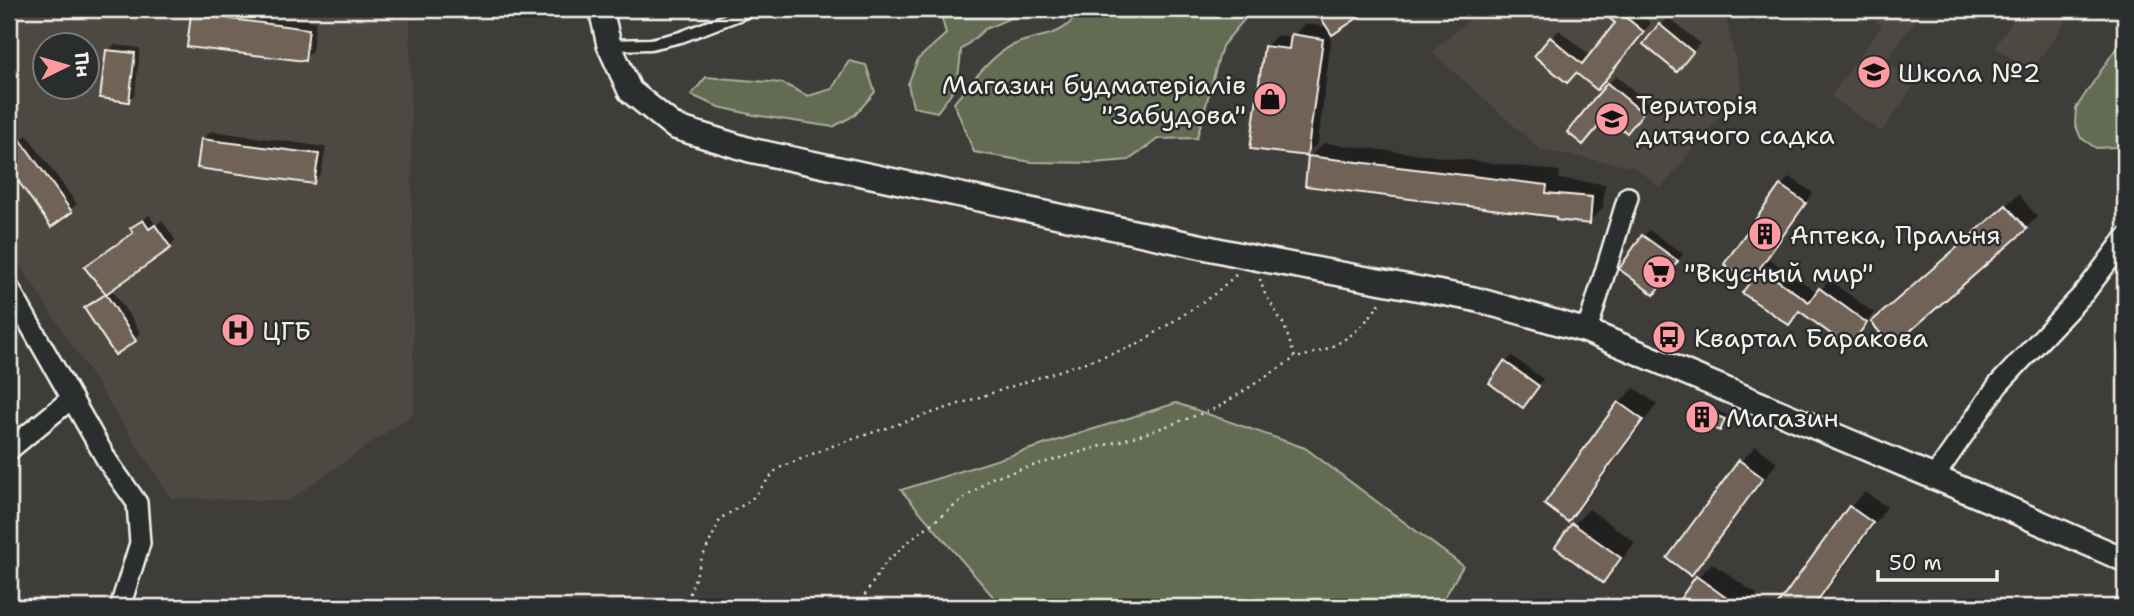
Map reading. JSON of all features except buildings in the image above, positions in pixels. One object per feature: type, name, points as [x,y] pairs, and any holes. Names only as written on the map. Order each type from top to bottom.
[{"type":"street","points":[[601,9],[609,45],[630,91],[675,127],[750,150],[1255,258],[1474,299],[1587,331],[1934,477],[2125,561]]},
{"type":"street","points":[[1587,331],[1628,197]]},
{"type":"street","points":[[1934,477],[1998,385],[2085,292],[2125,239]]},
{"type":"street","points":[[9,288],[108,462],[137,503],[140,543],[120,607]]},
{"type":"street","points":[[9,450],[72,398]]},
{"type":"lane","points":[[609,45],[651,44],[681,37],[754,9]]},
{"type":"path","points":[[685,607],[702,558],[721,519],[750,501],[777,469],[829,447],[1137,345],[1212,296],[1255,258],[1264,292],[1284,325],[1295,358]]},
{"type":"path","points":[[858,607],[886,562],[915,536],[991,478],[1150,432],[1217,408],[1295,358],[1318,354],[1346,340],[1370,319],[1392,284]]},
{"type":"shaded area","name":"ЦГБ","points":[[9,9],[410,9],[414,413],[288,501],[171,498],[9,248]]},
{"type":"shaded area","name":"Територія дитячого садка","points":[[1481,9],[1715,9],[1726,20],[1742,89],[1661,188],[1635,167],[1541,150],[1432,52]]},
{"type":"shaded area","name":"Школа №2","points":[[1860,9],[1923,9],[1886,61],[1916,83],[1881,132],[1831,96],[1882,25]]},
{"type":"shaded area","name":"Школа №2","points":[[2021,9],[2048,9],[2066,21],[2031,71],[1995,47]]},
{"type":"green space","points":[[865,9],[1031,9],[985,29],[961,50],[956,83],[937,112],[913,107],[908,84],[918,59],[946,34],[940,11]]},
{"type":"green space","points":[[1081,9],[1253,9],[1222,46],[1197,138],[1158,139],[1129,160],[1094,163],[1031,162],[974,152],[954,103],[980,72],[1004,50],[1058,31],[1074,19]]},
{"type":"green space","points":[[2125,35],[2125,141],[2116,147],[2096,148],[2081,138],[2075,124],[2076,108]]},
{"type":"green space","points":[[849,61],[866,65],[875,92],[855,115],[833,127],[754,115],[719,107],[691,95],[706,77],[782,83],[808,96],[832,89]]},
{"type":"green space","points":[[1176,403],[1305,448],[1463,566],[1439,607],[1002,607],[901,490]]},
{"type":"place","name":"Школа №2","points":[[1874,72]]},
{"type":"place","name":"Магазин будматеріалів \"Забудова\"","points":[[1270,99]]},
{"type":"place","name":"Територія дитячого садка","points":[[1612,119]]},
{"type":"place","name":"Аптека, Пральня","points":[[1765,234]]},
{"type":"place","name":"\"Вкусный мир\"","points":[[1659,272]]},
{"type":"place","name":"ЦГБ","points":[[238,330]]},
{"type":"place","name":"Квартал Баракова","points":[[1669,337]]},
{"type":"place","name":"Магазин","points":[[1702,417]]}]
